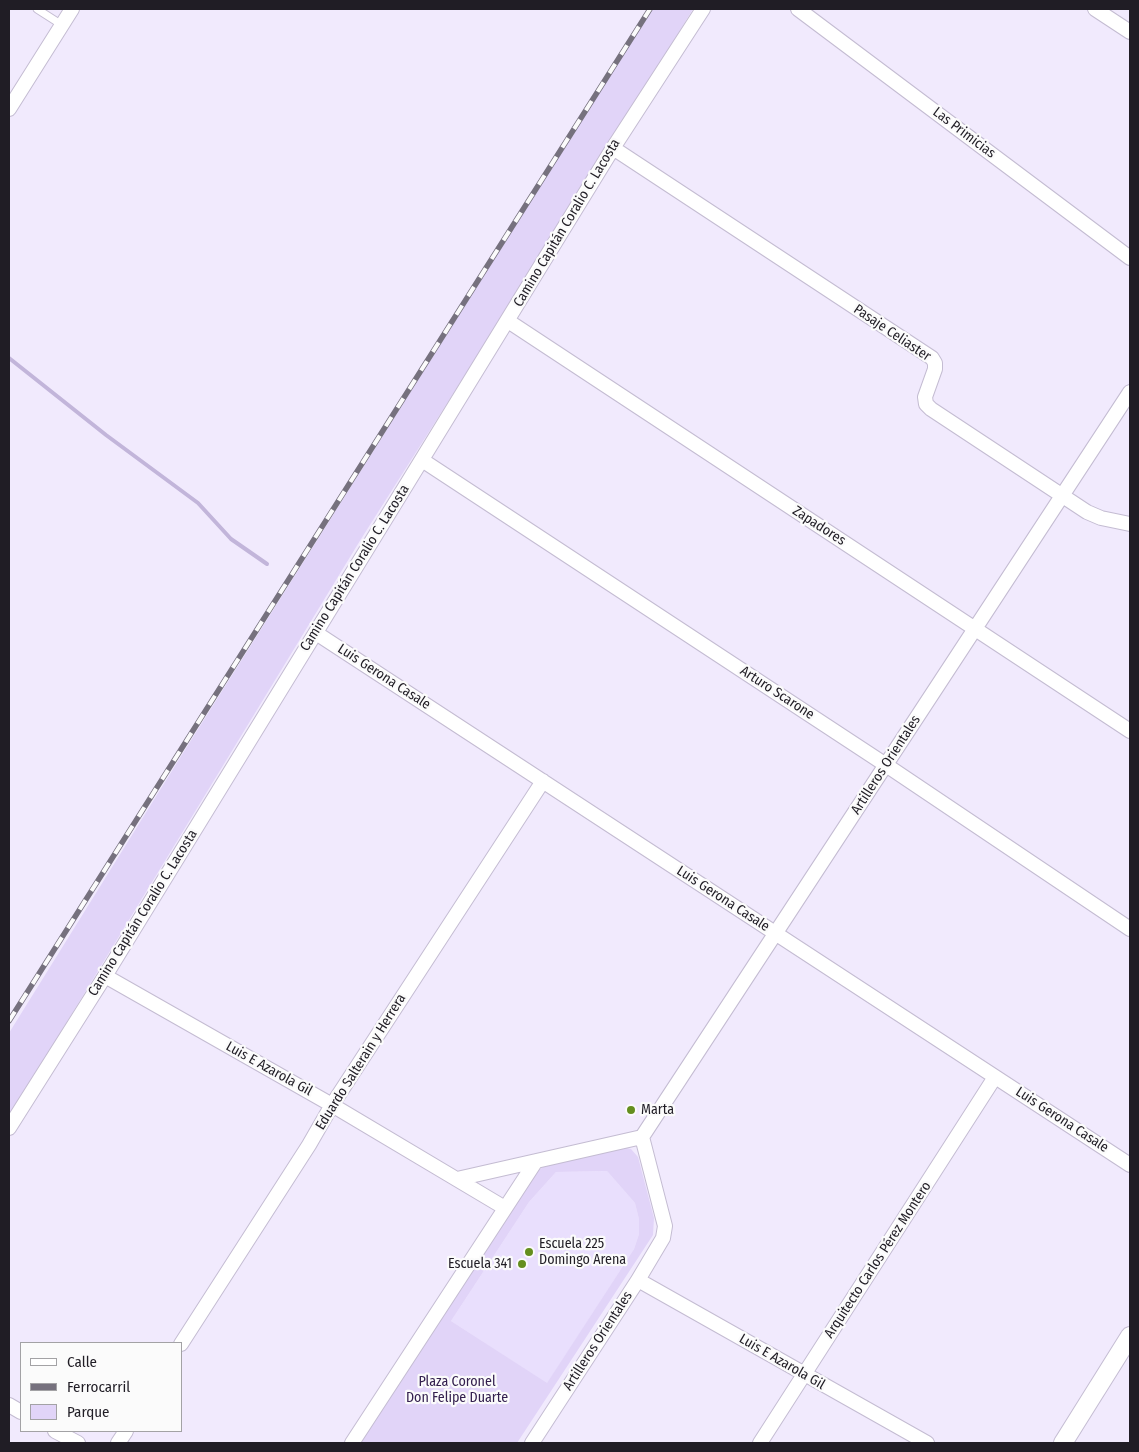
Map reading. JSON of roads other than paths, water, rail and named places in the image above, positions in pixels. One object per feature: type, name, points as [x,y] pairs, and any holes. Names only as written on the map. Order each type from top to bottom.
[{"type":"street","points":[[9,109],[72,9]]},
{"type":"street","name":"Camino Capitán Coralio C. Lacosta","points":[[9,1128],[105,976],[614,148],[703,9]]},
{"type":"street","name":"Las Primicias","points":[[798,9],[1130,258]]},
{"type":"street","points":[[1095,9],[1130,32]]},
{"type":"street","name":"Pasaje Celiaster","points":[[614,148],[932,358],[935,363],[935,369],[925,397],[926,404],[1086,512],[1108,520],[1130,524]]},
{"type":"street","name":"Zapadores","points":[[508,320],[1130,731]]},
{"type":"street","name":"Artilleros Orientales","points":[[532,1443],[638,1280],[663,1238],[665,1226],[642,1137],[1130,392]]},
{"type":"street","name":"Arturo Scarone","points":[[422,460],[886,765],[1130,929]]},
{"type":"street","name":"Luis Gerona Casale","points":[[316,633],[1130,1165]]},
{"type":"street","name":"Eduardo Salterain y Herrera","points":[[182,1342],[309,1145],[332,1104],[543,781]]},
{"type":"street","name":"Luis E Azarola Gil","points":[[105,976],[332,1104],[505,1208]]},
{"type":"street","name":"Arquitecto Carlos Pérez Montero","points":[[760,1443],[995,1076]]},
{"type":"street","points":[[457,1179],[642,1137]]},
{"type":"street","points":[[352,1443],[536,1161]]},
{"type":"street","name":"Luis E Azarola Gil","points":[[638,1280],[927,1443]]},
{"type":"street","points":[[1063,1443],[1130,1336]]},
{"type":"street","points":[[9,1404],[20,1411]]},
{"type":"street","points":[[57,1432],[78,1443]]},
{"type":"street","points":[[118,1443],[125,1432]]},
{"type":"lane","points":[[37,9],[62,24]]},
{"type":"waterway","points":[[9,358],[106,435],[198,503],[231,539],[267,564]]},
{"type":"railway","points":[[9,1021],[650,9]]},
{"type":"place","name":"Marta","points":[[631,1110]]},
{"type":"place","name":"Escuela 225 Domingo Arena","points":[[529,1252]]},
{"type":"place","name":"Escuela 341","points":[[522,1264]]},
{"type":"park label","name":"Plaza Coronel Don Felipe Duarte","points":[[457,1390]]}]
